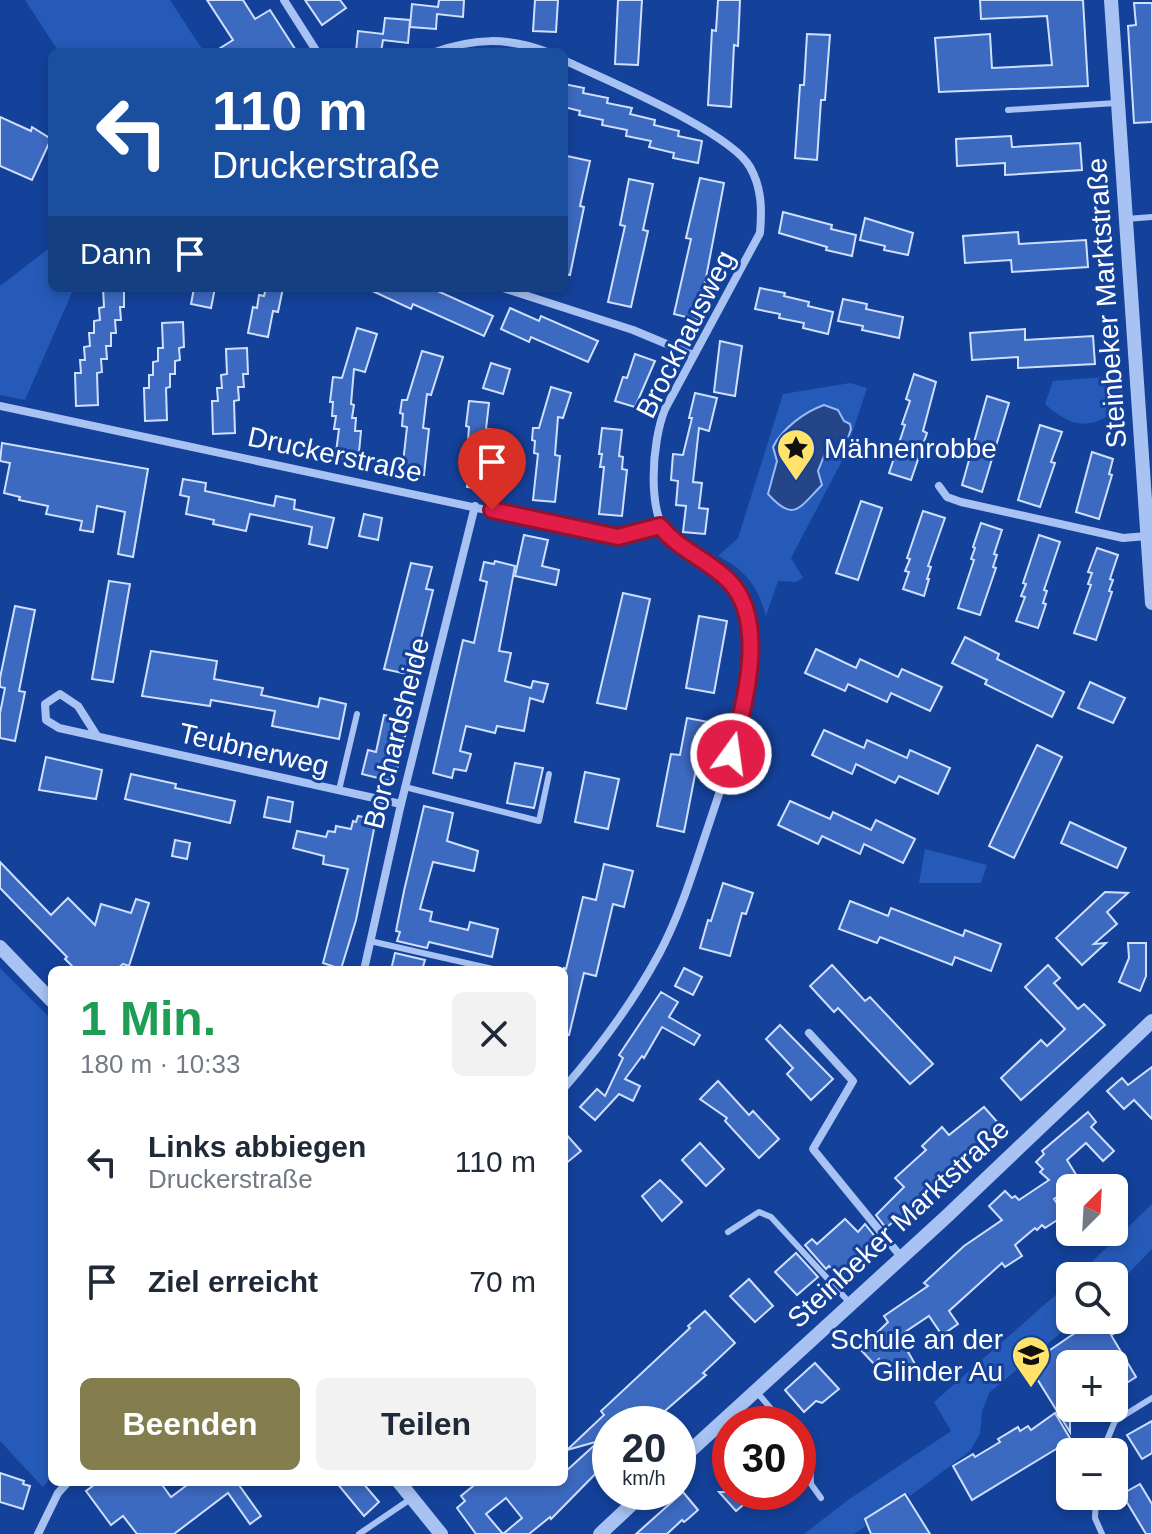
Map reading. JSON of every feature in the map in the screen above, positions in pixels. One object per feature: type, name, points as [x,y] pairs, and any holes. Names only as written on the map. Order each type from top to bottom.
[{"type":"street","points":[[284,0],[314,48]]},
{"type":"street","name":"Steinbeker Marktstraße","points":[[1111,0],[1152,603]]},
{"type":"street","points":[[447,48],[492,39],[534,48]]},
{"type":"street","name":"Brockhausweg","points":[[568,62],[712,132],[737,150],[750,166],[762,206],[760,233],[665,409],[656,436],[653,480],[660,526]]},
{"type":"street","points":[[515,292],[633,330],[693,355]]},
{"type":"street","name":"Druckerstraße","points":[[0,406],[608,536],[626,536],[660,526]]},
{"type":"street","points":[[939,486],[947,497],[961,502],[1123,538],[1147,536]]},
{"type":"street","name":"Borchardsheide","points":[[365,966],[405,787],[475,506]]},
{"type":"street","points":[[568,1084],[637,991],[675,922],[723,780],[746,688],[750,630],[745,603],[727,578],[673,542],[660,526]]},
{"type":"street","name":"Teubnerweg","points":[[97,736],[78,706],[60,694],[45,704],[46,720],[59,728],[401,804]]},
{"type":"street","points":[[0,947],[48,997]]},
{"type":"street","name":"Steinbeker Marktstraße","points":[[696,1445],[902,1258],[1152,1021]]},
{"type":"street","points":[[809,1033],[853,1081],[813,1149],[902,1258]]},
{"type":"street","points":[[38,1534],[64,1486]]},
{"type":"street","points":[[402,1486],[441,1534]]},
{"type":"street","points":[[600,1534],[626,1510]]},
{"type":"lane","points":[[1008,110],[1119,103]]},
{"type":"lane","points":[[1126,219],[1152,217]]},
{"type":"lane","points":[[339,790],[357,714]]},
{"type":"lane","points":[[405,787],[539,821],[549,774]]},
{"type":"lane","points":[[370,941],[479,966]]},
{"type":"lane","points":[[728,1232],[759,1212],[771,1217],[851,1305]]},
{"type":"lane","points":[[755,1390],[769,1406]]},
{"type":"lane","points":[[1108,1438],[1115,1421],[1152,1398]]},
{"type":"lane","points":[[816,1491],[821,1498]]},
{"type":"lane","points":[[359,1534],[412,1498]]},
{"type":"lane","points":[[1095,1510],[1095,1518],[1102,1534]]},
{"type":"shaded area","points":[[25,0],[170,0],[201,48],[56,48]]},
{"type":"shaded area","points":[[48,249],[48,292],[72,292],[25,400],[0,395],[0,286]]},
{"type":"shaded area","points":[[1122,376],[1124,405],[1103,419],[1075,423],[1045,404],[1053,381]]},
{"type":"shaded area","points":[[850,383],[867,388],[845,455],[791,558],[803,578],[796,582],[778,581],[766,616],[749,580],[718,556],[738,538],[783,394]],"holes":[[[824,405],[838,410],[844,421],[818,471],[822,485],[796,509],[768,494],[777,461],[778,437],[811,410]]]},
{"type":"shaded area","points":[[824,405],[838,410],[844,421],[850,424],[845,446],[826,451],[818,471],[822,485],[808,500],[796,509],[784,508],[768,494],[777,461],[773,447],[794,422]]},
{"type":"shaded area","points":[[925,849],[987,865],[981,883],[919,883]]},
{"type":"shaded area","points":[[0,968],[48,1016],[48,1481],[43,1487],[0,1441]]},
{"type":"shaded area","points":[[1152,1204],[1152,1249],[1128,1274],[1128,1262],[1092,1262],[1108,1246],[1128,1246],[1128,1227]]},
{"type":"shaded area","points":[[1056,1294],[1056,1334],[1059,1334],[989,1393],[982,1412],[980,1434],[970,1451],[910,1496],[905,1492],[863,1519],[866,1526],[854,1534],[804,1534],[848,1500],[951,1431],[934,1402]]},
{"type":"building","points":[[207,0],[243,0],[255,19],[270,10],[294,48],[220,48],[233,40]]},
{"type":"building","points":[[305,0],[340,0],[346,8],[322,25]]},
{"type":"building","points":[[439,0],[464,0],[463,17],[437,14],[436,29],[410,27],[412,4],[438,7]]},
{"type":"building","points":[[535,0],[558,0],[556,32],[533,31]]},
{"type":"building","points":[[618,0],[642,0],[638,65],[615,64]]},
{"type":"building","points":[[718,0],[740,0],[731,107],[708,105],[712,30],[716,31]]},
{"type":"building","points":[[980,0],[1083,0],[1088,86],[939,92],[935,38],[990,34],[992,68],[1052,65],[1047,16],[981,19]]},
{"type":"building","points":[[1134,3],[1152,3],[1152,122],[1134,123],[1128,26],[1136,25]]},
{"type":"building","points":[[385,18],[410,20],[408,43],[383,40],[382,48],[356,48],[358,31],[383,34]]},
{"type":"building","points":[[807,34],[830,35],[817,160],[795,158]]},
{"type":"building","points":[[568,85],[584,88],[583,93],[608,98],[607,103],[632,108],[630,114],[655,120],[654,125],[679,131],[678,136],[702,141],[698,163],[673,158],[674,153],[649,147],[651,141],[626,136],[627,130],[602,125],[603,120],[579,115],[580,111],[568,108]]},
{"type":"building","points":[[0,117],[31,131],[32,127],[48,137],[48,145],[32,180],[0,166]]},
{"type":"building","points":[[1011,136],[1012,147],[1080,143],[1082,170],[1005,175],[1005,163],[957,166],[956,139]]},
{"type":"building","points":[[568,156],[590,161],[568,275]]},
{"type":"building","points":[[700,178],[724,183],[698,320],[674,314],[691,239],[686,238]]},
{"type":"building","points":[[629,179],[653,184],[643,230],[648,231],[631,307],[608,302],[625,226],[620,225]]},
{"type":"building","points":[[783,212],[856,235],[852,256],[779,233]]},
{"type":"building","points":[[865,218],[913,233],[908,255],[860,240]]},
{"type":"building","points":[[1018,232],[1019,244],[1086,240],[1088,267],[1012,272],[1011,260],[965,263],[963,236]]},
{"type":"building","points":[[760,288],[785,293],[784,296],[809,302],[808,306],[833,312],[828,334],[803,328],[804,323],[779,318],[780,314],[755,309]]},
{"type":"building","points":[[103,292],[124,292],[121,320],[115,320],[116,333],[111,333],[111,346],[106,346],[107,359],[101,359],[102,372],[97,373],[98,405],[76,406],[75,373],[81,373],[80,360],[85,360],[84,347],[90,346],[89,333],[94,333],[94,321],[100,320],[99,308],[104,307]]},
{"type":"building","points":[[193,292],[214,292],[211,308],[191,304]]},
{"type":"building","points":[[265,292],[282,292],[278,312],[273,311],[268,337],[248,333],[253,307],[257,308],[259,295],[264,296]]},
{"type":"building","points":[[375,292],[440,292],[493,316],[484,336],[413,304],[411,309]]},
{"type":"building","points":[[843,299],[867,304],[866,309],[903,317],[899,338],[838,321]]},
{"type":"building","points":[[510,308],[539,321],[541,316],[598,341],[588,362],[531,337],[529,342],[501,329]]},
{"type":"building","points":[[183,322],[184,347],[179,348],[180,360],[175,361],[175,374],[170,374],[170,387],[166,388],[167,420],[145,421],[144,388],[149,388],[153,362],[158,361],[158,348],[163,348],[162,323]]},
{"type":"building","points":[[357,328],[377,334],[365,372],[354,369],[351,404],[354,405],[352,418],[356,418],[355,431],[361,431],[358,463],[335,460],[339,429],[334,429],[336,416],[332,416],[333,402],[330,402],[333,377],[342,378]]},
{"type":"building","points":[[1025,329],[1025,340],[1093,336],[1095,364],[1018,368],[1018,357],[972,360],[970,333]]},
{"type":"building","points":[[720,341],[742,346],[735,396],[714,392]]},
{"type":"building","points":[[247,348],[248,374],[243,374],[244,387],[238,387],[239,400],[234,401],[235,433],[213,434],[212,401],[218,401],[217,388],[222,388],[221,375],[227,374],[226,349]]},
{"type":"building","points":[[422,351],[443,357],[431,395],[427,394],[423,428],[429,429],[424,475],[402,472],[407,427],[402,426],[403,414],[400,413],[402,400],[407,400]]},
{"type":"building","points":[[635,354],[655,361],[635,407],[615,401]]},
{"type":"building","points":[[491,363],[510,369],[503,394],[483,388]]},
{"type":"building","points":[[914,374],[936,382],[923,431],[927,433],[911,480],[889,473],[905,425],[902,424],[910,401],[906,399]]},
{"type":"building","points":[[551,387],[571,393],[563,418],[558,417],[555,455],[560,456],[555,502],[533,500],[538,454],[534,453],[533,428],[539,428]]},
{"type":"building","points":[[695,393],[717,398],[709,431],[699,428],[693,482],[702,483],[699,508],[708,509],[705,534],[683,532],[686,506],[676,505],[678,481],[671,480],[673,454],[683,455]]},
{"type":"building","points":[[987,396],[1009,403],[982,492],[962,485]]},
{"type":"building","points":[[469,401],[489,403],[486,429],[490,429],[489,443],[495,443],[489,490],[467,487],[473,440],[468,440],[469,427],[466,426]]},
{"type":"building","points":[[1040,425],[1062,432],[1040,507],[1018,500]]},
{"type":"building","points":[[602,428],[622,430],[619,456],[623,457],[622,469],[627,470],[622,516],[599,514],[604,467],[600,467],[602,454],[599,454]]},
{"type":"building","points":[[2,443],[148,469],[133,557],[118,554],[125,512],[97,506],[93,532],[80,530],[82,521],[46,514],[48,506],[19,500],[20,497],[4,493],[10,463],[0,461]]},
{"type":"building","points":[[1092,452],[1113,459],[1109,474],[1112,475],[1099,519],[1076,512]]},
{"type":"building","points":[[183,479],[206,483],[205,491],[274,506],[276,496],[295,500],[294,509],[334,518],[327,548],[309,544],[312,527],[250,514],[246,531],[186,514],[189,497],[180,495]]},
{"type":"building","points":[[861,501],[882,508],[858,580],[836,573]]},
{"type":"building","points":[[923,511],[945,518],[928,566],[931,567],[924,596],[903,589],[909,572],[905,571],[910,559],[907,558]]},
{"type":"building","points":[[364,514],[382,518],[378,540],[359,536]]},
{"type":"building","points":[[981,523],[1002,530],[994,554],[997,555],[993,567],[996,568],[980,615],[958,608],[974,560],[971,559],[973,547]]},
{"type":"building","points":[[524,535],[548,540],[542,566],[559,570],[556,585],[515,576]]},
{"type":"building","points":[[1039,535],[1060,542],[1044,590],[1047,591],[1043,603],[1046,604],[1038,628],[1016,621],[1025,597],[1021,596],[1026,584],[1023,583]]},
{"type":"building","points":[[1097,548],[1118,555],[1110,579],[1113,580],[1109,591],[1112,592],[1096,640],[1074,633],[1091,585],[1088,584],[1092,573],[1088,572]]},
{"type":"building","points":[[495,561],[515,566],[499,651],[511,653],[505,681],[531,688],[533,681],[548,684],[543,702],[530,698],[524,731],[497,726],[495,733],[466,726],[460,751],[471,754],[466,771],[454,769],[452,778],[433,773],[463,640],[474,643],[487,582],[480,580],[484,562],[494,564]]},
{"type":"building","points":[[411,563],[432,567],[426,589],[433,590],[412,675],[384,669]]},
{"type":"building","points":[[109,581],[130,584],[113,682],[92,679]]},
{"type":"building","points":[[623,593],[650,599],[626,709],[597,703]]},
{"type":"building","points":[[15,606],[35,610],[19,691],[25,692],[15,741],[0,738],[0,713],[5,688],[0,687],[0,678]]},
{"type":"building","points":[[699,616],[727,621],[714,693],[686,688]]},
{"type":"building","points":[[965,637],[999,654],[997,659],[1064,692],[1052,717],[985,684],[987,680],[952,663]]},
{"type":"building","points":[[816,649],[856,668],[860,659],[898,677],[902,669],[942,687],[930,711],[891,693],[887,702],[848,684],[845,691],[805,673]]},
{"type":"building","points":[[151,651],[217,661],[214,679],[263,688],[261,695],[318,707],[320,698],[346,704],[339,739],[272,726],[275,711],[211,700],[210,706],[142,696]]},
{"type":"building","points":[[1090,682],[1125,698],[1113,723],[1078,708]]},
{"type":"building","points":[[384,715],[409,720],[394,782],[362,774],[368,750],[376,752]]},
{"type":"building","points":[[687,718],[714,723],[707,760],[698,759],[684,832],[657,826],[671,754],[680,755]]},
{"type":"building","points":[[824,730],[864,748],[867,740],[907,758],[910,750],[950,768],[938,794],[899,776],[895,783],[856,764],[852,774],[812,755]]},
{"type":"building","points":[[1037,745],[1062,757],[1014,858],[989,846]]},
{"type":"building","points":[[46,757],[102,770],[96,799],[39,790]]},
{"type":"building","points":[[515,763],[543,768],[534,808],[507,803]]},
{"type":"building","points":[[585,772],[619,779],[608,829],[575,822]]},
{"type":"building","points":[[131,774],[176,784],[175,788],[235,801],[230,823],[125,799]]},
{"type":"building","points":[[268,797],[293,802],[290,822],[264,817]]},
{"type":"building","points":[[790,801],[830,819],[833,812],[871,830],[876,820],[915,839],[903,863],[864,844],[860,854],[822,836],[818,844],[778,825]]},
{"type":"building","points":[[424,806],[453,813],[447,841],[478,851],[474,871],[433,862],[420,909],[432,912],[430,921],[468,930],[470,922],[498,929],[492,957],[429,942],[427,948],[397,941],[404,891]]},
{"type":"building","points":[[358,816],[376,819],[356,920],[342,966],[332,966],[323,963],[348,869],[323,864],[324,856],[293,848],[297,831],[326,837],[328,831],[335,832],[336,826],[351,829],[353,821],[356,822]]},
{"type":"building","points":[[1070,822],[1126,848],[1117,868],[1061,843]]},
{"type":"building","points":[[175,840],[190,843],[187,859],[172,856]]},
{"type":"building","points":[[0,862],[51,915],[68,898],[95,925],[101,904],[131,913],[136,899],[149,903],[129,966],[72,966],[65,959],[67,957],[0,888]]},
{"type":"building","points":[[604,864],[633,871],[624,907],[613,904],[596,976],[584,973],[568,1035],[567,966],[583,897],[596,900]]},
{"type":"building","points":[[723,883],[753,893],[746,914],[742,913],[730,956],[700,948]]},
{"type":"building","points":[[1105,892],[1128,893],[1107,912],[1117,924],[1094,944],[1106,943],[1082,965],[1056,938]]},
{"type":"building","points":[[850,901],[888,916],[891,908],[963,936],[965,930],[1001,944],[991,971],[955,957],[952,965],[880,937],[877,943],[839,929]]},
{"type":"building","points":[[1128,943],[1146,943],[1146,976],[1140,991],[1119,982],[1129,958]]},
{"type":"building","points":[[395,953],[425,960],[423,966],[392,966]]},
{"type":"building","points":[[832,965],[865,1001],[870,997],[933,1064],[910,1084],[838,1008],[834,1012],[810,986]]},
{"type":"building","points":[[1048,965],[1060,978],[1054,983],[1078,1009],[1084,1004],[1105,1025],[1021,1100],[1001,1078],[1041,1040],[1047,1046],[1065,1029],[1025,987]]},
{"type":"building","points":[[684,968],[702,977],[693,995],[675,986]]},
{"type":"building","points":[[661,992],[678,1002],[669,1017],[700,1035],[694,1045],[662,1027],[644,1058],[642,1056],[625,1079],[640,1086],[633,1101],[619,1094],[595,1120],[580,1107],[597,1089],[605,1096],[623,1058],[619,1055]]},
{"type":"building","points":[[780,1025],[833,1079],[811,1100],[787,1074],[793,1068],[766,1039]]},
{"type":"building","points":[[1152,1067],[1152,1119],[1134,1100],[1124,1109],[1107,1091],[1122,1078],[1128,1085]]},
{"type":"building","points":[[718,1081],[749,1115],[753,1111],[779,1139],[759,1158],[725,1121],[727,1118],[700,1099]]},
{"type":"building","points":[[984,1107],[999,1124],[896,1223],[894,1221],[886,1228],[876,1215],[904,1187],[895,1178],[926,1150],[922,1146],[942,1127],[949,1135]]},
{"type":"building","points":[[1088,1112],[1096,1122],[1091,1127],[1114,1151],[1103,1161],[1086,1143],[1067,1160],[1076,1174],[1056,1174],[1056,1221],[1045,1228],[1042,1225],[1037,1230],[1035,1228],[1015,1245],[1022,1256],[1005,1267],[1002,1263],[949,1311],[958,1324],[942,1335],[929,1316],[899,1336],[915,1364],[899,1380],[879,1359],[874,1364],[860,1349],[888,1322],[884,1316],[928,1286],[924,1283],[964,1246],[1002,1220],[989,1206],[1005,1191],[1019,1200],[1049,1180],[1040,1172],[1043,1169],[1036,1162],[1044,1154],[1042,1151]]},
{"type":"building","points":[[568,1136],[581,1151],[568,1162]]},
{"type":"building","points":[[700,1143],[724,1169],[706,1186],[682,1160]]},
{"type":"building","points":[[660,1180],[682,1202],[662,1221],[642,1196]]},
{"type":"building","points":[[845,1219],[858,1232],[865,1224],[876,1238],[872,1242],[874,1245],[839,1277],[829,1266],[826,1269],[805,1245],[812,1239],[817,1244]]},
{"type":"building","points":[[796,1253],[818,1277],[797,1295],[775,1272]]},
{"type":"building","points":[[749,1279],[773,1306],[755,1322],[730,1296]]},
{"type":"building","points":[[705,1311],[735,1343],[703,1373],[706,1375],[671,1406],[606,1406]]},
{"type":"building","points":[[1073,1334],[1113,1334],[1120,1350],[1056,1350],[1056,1409],[1026,1361],[1046,1349],[1047,1352]]},
{"type":"building","points":[[815,1363],[839,1389],[822,1403],[816,1401],[811,1406],[799,1406],[785,1390]]},
{"type":"building","points":[[1128,1364],[1136,1377],[1128,1382]]},
{"type":"building","points":[[1055,1413],[1056,1422],[1060,1422],[1070,1438],[1056,1438],[1056,1449],[972,1500],[953,1466],[1000,1442],[998,1439],[1018,1427],[1020,1431],[1028,1426],[1031,1430]]},
{"type":"building","points":[[1152,1421],[1152,1453],[1142,1459],[1127,1435]]},
{"type":"building","points":[[592,1426],[592,1443],[568,1449]]},
{"type":"building","points":[[592,1447],[592,1477],[551,1519],[529,1534],[503,1534],[476,1534],[457,1508],[465,1501],[461,1496],[473,1486],[568,1486],[568,1469]],"holes":[[[506,1498],[522,1518],[503,1534],[486,1514]]]},
{"type":"building","points":[[0,1473],[30,1486],[23,1509],[0,1502]]},
{"type":"building","points":[[1140,1484],[1152,1504],[1152,1534],[1146,1534],[1128,1504],[1128,1491]]},
{"type":"building","points":[[93,1486],[163,1486],[171,1497],[186,1486],[240,1486],[261,1516],[250,1524],[228,1493],[174,1534],[137,1534],[123,1516],[111,1525],[86,1491]]},
{"type":"building","points":[[339,1486],[365,1486],[379,1502],[364,1516]]},
{"type":"building","points":[[905,1494],[930,1534],[871,1534],[865,1519]]},
{"type":"building","points":[[696,1508],[698,1510],[667,1534],[636,1534],[663,1510]]},
{"type":"place","name":"Mähnenrobbe","points":[[796,482]]},
{"type":"place","name":"Schule an der Glinder Au","points":[[1031,1389]]},
{"type":"route","points":[[492,510],[618,537],[660,526],[673,542],[727,578],[745,603],[750,630],[746,688],[731,754]]}]
